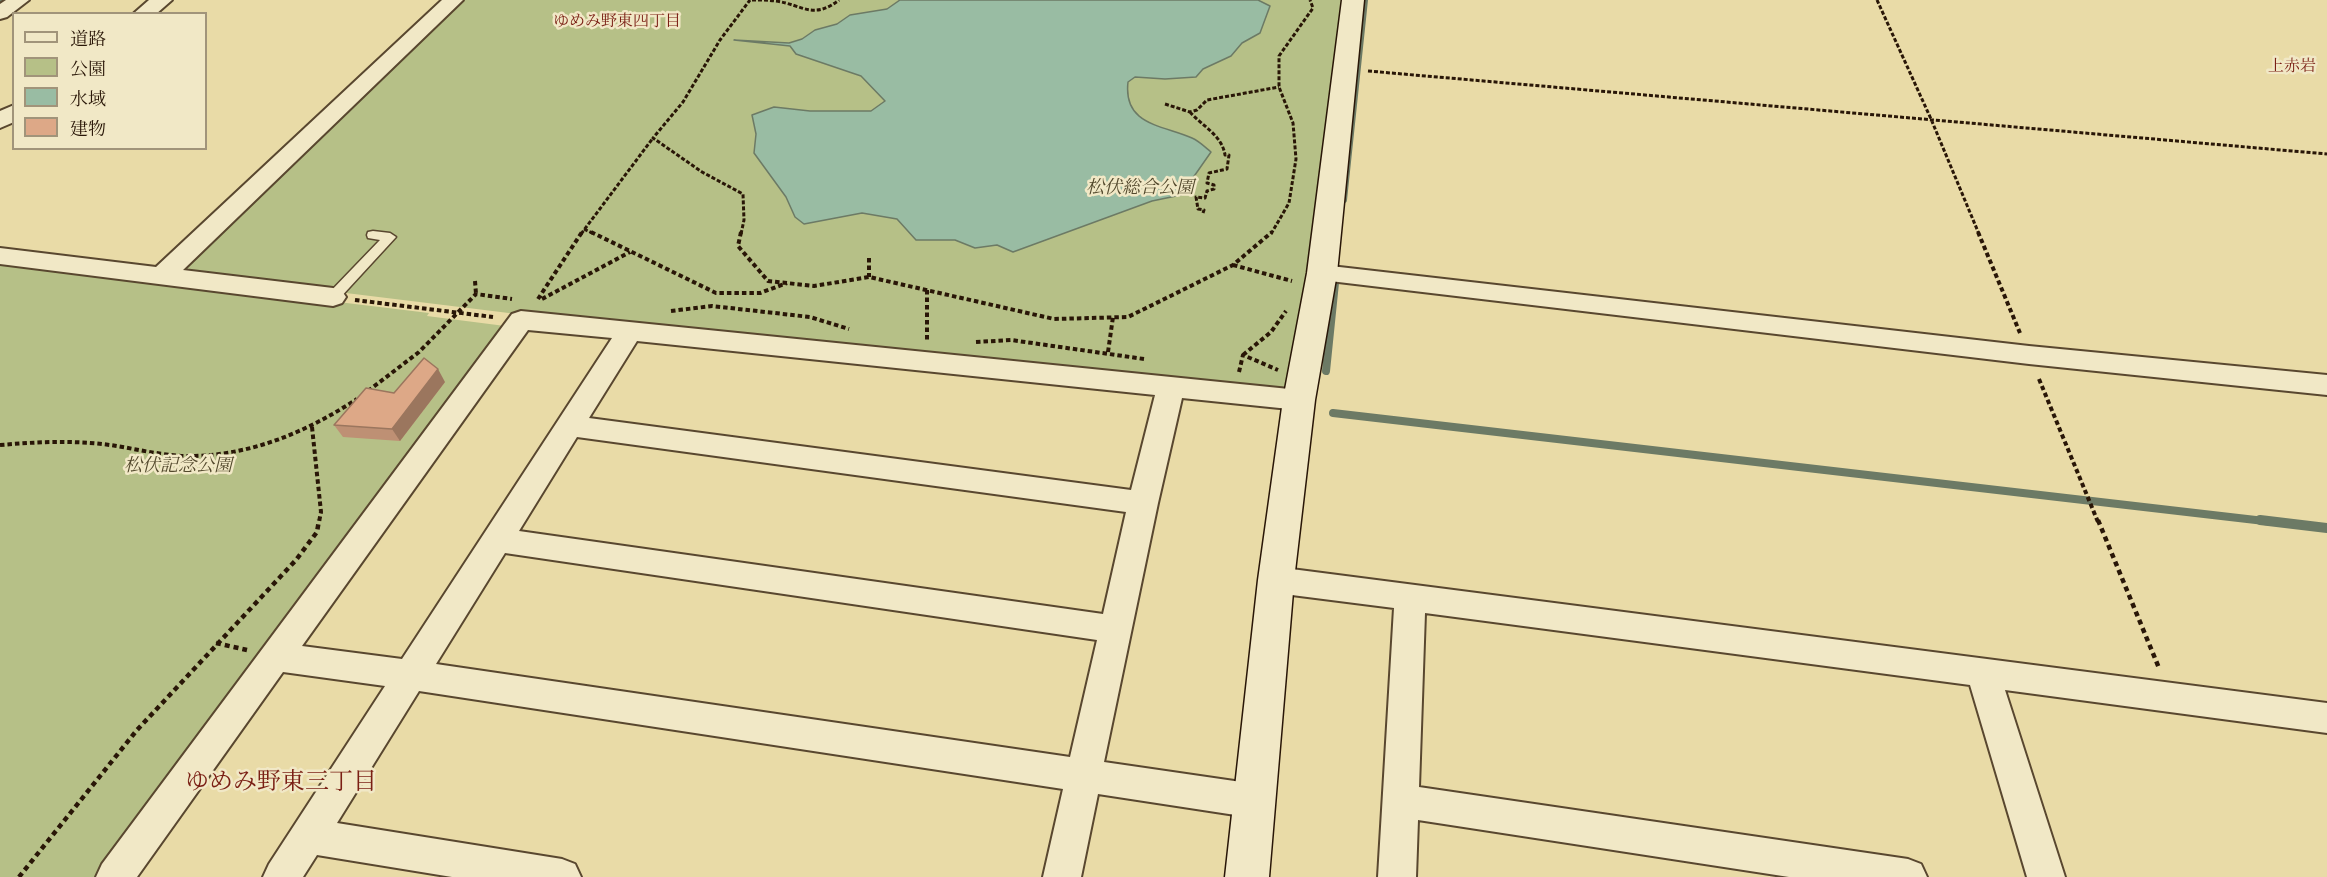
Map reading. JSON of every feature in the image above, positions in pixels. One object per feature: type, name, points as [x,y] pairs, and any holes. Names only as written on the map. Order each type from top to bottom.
[{"type":"street","points":[[0,13],[19,0]]},
{"type":"street","points":[[146,12],[162,0]]},
{"type":"street","points":[[162,276],[453,0]]},
{"type":"street","points":[[1247,877],[1276,580],[1299,400],[1321,279],[1353,0]]},
{"type":"street","points":[[0,256],[333,297]]},
{"type":"street","points":[[1321,279],[2327,385]]},
{"type":"street","points":[[115,877],[521,320],[1299,400]]},
{"type":"street","points":[[282,877],[630,331]]},
{"type":"street","points":[[1062,877],[1143,503],[1172,387]]},
{"type":"street","points":[[569,426],[1143,503]]},
{"type":"street","points":[[497,540],[1116,629]]},
{"type":"street","points":[[1276,580],[2327,718]]},
{"type":"street","points":[[1397,877],[1410,597]]},
{"type":"street","points":[[275,657],[411,675],[1255,801]]},
{"type":"street","points":[[1983,673],[2046,877]]},
{"type":"street","points":[[1401,801],[1908,877]]},
{"type":"street","points":[[308,836],[562,877]]},
{"type":"lane","points":[[333,297],[390,237],[373,235]]},
{"type":"path","points":[[630,252],[536,303],[584,229],[683,102],[720,40],[751,0],[775,0],[808,12],[830,8],[839,0]]},
{"type":"path","points":[[653,138],[702,172],[742,194],[744,220],[738,246],[768,281],[814,286],[869,277],[1054,319],[1128,317],[1233,264],[1271,234],[1289,203],[1296,159],[1293,123],[1279,87],[1279,56],[1313,8],[1310,0]]},
{"type":"path","points":[[1365,71],[2327,153]]},
{"type":"path","points":[[1165,104],[1190,112],[1197,110],[1207,100],[1279,87]]},
{"type":"path","points":[[1190,112],[1197,121],[1217,136],[1225,147],[1225,155],[1229,155],[1227,169],[1209,173],[1207,183],[1214,185],[1214,189],[1207,191],[1205,198],[1197,197],[1198,209],[1204,210],[1203,213]]},
{"type":"path","points":[[584,229],[716,292],[760,293],[788,283]]},
{"type":"path","points":[[869,258],[869,277]]},
{"type":"path","points":[[1233,264],[1295,282],[1321,279]]},
{"type":"path","points":[[475,281],[476,294]]},
{"type":"path","points":[[927,290],[928,337]]},
{"type":"path","points":[[333,297],[521,320]]},
{"type":"path","points":[[1243,355],[1271,332],[1288,307]]},
{"type":"path","points":[[0,445],[48,441],[108,445],[169,456],[218,455],[268,445],[326,421],[385,380],[420,352],[456,312]]},
{"type":"path","points":[[1108,352],[1113,317]]},
{"type":"path","points":[[20,877],[137,730],[296,560],[317,532],[321,512],[312,427]]},
{"type":"green space","name":"松伏総合公園","points":[[458,0],[1352,0],[1296,395],[525,315],[175,272]]},
{"type":"green space","name":"松伏記念公園","points":[[0,261],[429,313],[427,316],[505,326],[103,877],[0,877]]},
{"type":"water","points":[[900,0],[1258,0],[1270,6],[1260,33],[1242,43],[1231,56],[1203,69],[1196,77],[1165,79],[1135,77],[1128,82],[1128,96],[1138,115],[1157,126],[1195,139],[1211,152],[1181,195],[1152,201],[1013,252],[997,245],[975,248],[955,240],[916,240],[897,219],[862,213],[804,224],[795,217],[786,197],[754,153],[756,134],[752,115],[774,107],[810,111],[871,111],[885,101],[861,76],[796,54],[790,46],[734,40],[789,43],[802,39],[815,30],[837,24],[850,15],[887,9]]},
{"type":"building","points":[[424,358],[438,369],[392,429],[334,425],[366,388],[394,393]]},
{"type":"waterway","points":[[0,3],[5,0]]},
{"type":"waterway","points":[[1344,200],[1365,0]]},
{"type":"waterway","points":[[1326,371],[1336,273]]},
{"type":"waterway","points":[[1333,413],[2273,522]]},
{"type":"waterway","points":[[2260,520],[2327,528]]},
{"type":"district","name":"ゆめみ野東四丁目","points":[[617,22]]},
{"type":"district","name":"上赤岩","points":[[2292,67]]},
{"type":"district","name":"ゆめみ野東三丁目","points":[[281,783]]}]
